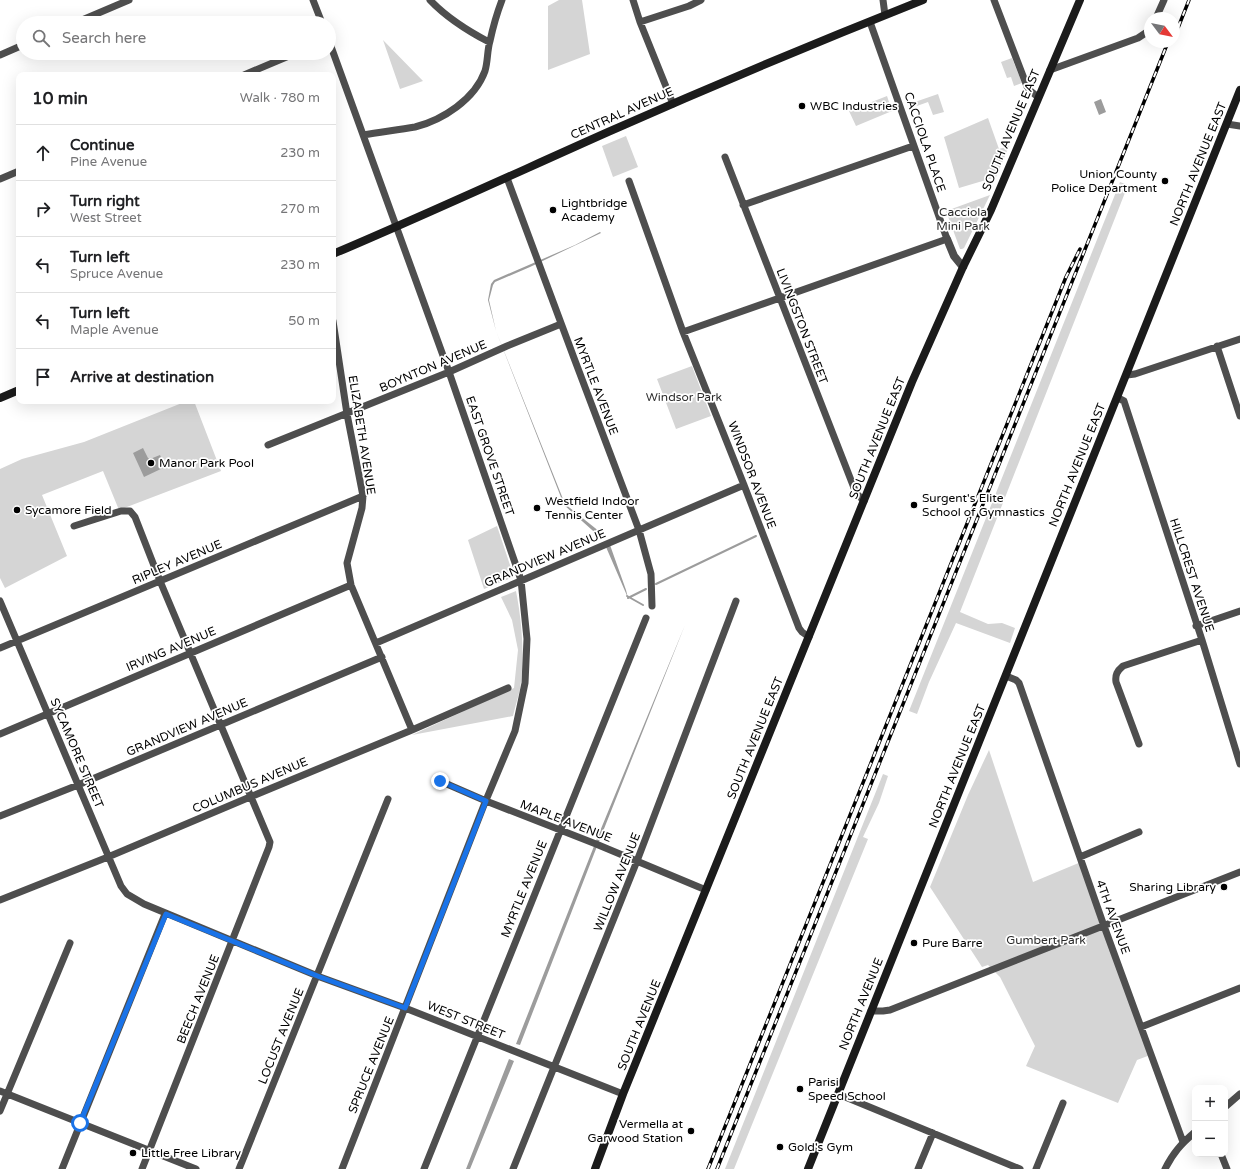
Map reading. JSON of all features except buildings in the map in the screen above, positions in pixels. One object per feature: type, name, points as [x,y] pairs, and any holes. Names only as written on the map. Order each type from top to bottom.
[{"type":"main road","name":"CENTRAL AVENUE","points":[[336,253],[775,60],[924,0]]},
{"type":"main road","name":"SOUTH AVENUE EAST","points":[[706,890],[912,382],[963,266],[991,210],[1080,0]]},
{"type":"main road","name":"NORTH AVENUE EAST","points":[[936,848],[1239,96]]},
{"type":"main road","points":[[0,398],[16,391]]},
{"type":"main road","name":"NORTH AVENUE","points":[[808,1169],[936,848]]},
{"type":"main road","name":"SOUTH AVENUE","points":[[595,1169],[623,1094],[706,890]]},
{"type":"street","points":[[91,16],[129,0]]},
{"type":"street","points":[[313,0],[319,16]]},
{"type":"street","points":[[430,0],[452,19],[472,33],[489,42]]},
{"type":"street","points":[[363,135],[416,126],[440,117],[468,98],[477,86],[484,72],[488,58],[489,42],[502,0]]},
{"type":"street","points":[[633,0],[640,22],[673,104]]},
{"type":"street","points":[[640,22],[690,6],[702,0]]},
{"type":"street","points":[[883,0],[885,15]]},
{"type":"street","points":[[994,0],[1028,89],[1038,97]]},
{"type":"street","points":[[1159,12],[1164,0]]},
{"type":"street","name":"CACCIOLA PLACE","points":[[870,22],[946,238],[954,256],[963,266]]},
{"type":"street","points":[[1050,70],[1138,38],[1144,34]]},
{"type":"street","points":[[0,55],[16,48]]},
{"type":"street","points":[[251,72],[279,60]]},
{"type":"street","name":"EAST GROVE STREET","points":[[336,60],[449,372],[521,580],[527,639],[525,683],[521,699]]},
{"type":"street","points":[[1227,124],[1240,126]]},
{"type":"street","points":[[743,205],[914,146]]},
{"type":"street","name":"LIVINGSTON STREET","points":[[725,157],[856,493],[864,501]]},
{"type":"street","points":[[0,179],[16,172]]},
{"type":"street","name":"MYRTLE AVENUE","points":[[508,178],[561,324],[639,530],[651,574],[652,606]]},
{"type":"street","name":"WINDSOR AVENUE","points":[[629,181],[683,332],[799,628],[809,637]]},
{"type":"street","points":[[683,332],[946,238]]},
{"type":"street","name":"BOYNTON AVENUE","points":[[268,445],[449,372],[561,324]]},
{"type":"street","points":[[1127,375],[1135,374],[1240,339]]},
{"type":"street","name":"ELIZABETH AVENUE","points":[[336,341],[347,414],[363,496],[362,508],[348,563],[351,585],[412,730]]},
{"type":"street","points":[[1217,346],[1240,416]]},
{"type":"street","name":"HILLCREST AVENUE","points":[[1118,398],[1124,401],[1196,626],[1202,640],[1240,764]]},
{"type":"street","name":"GRANDVIEW AVENUE","points":[[376,643],[744,485]]},
{"type":"street","name":"RIPLEY AVENUE","points":[[0,648],[363,496]]},
{"type":"street","points":[[74,526],[121,511],[130,511],[136,517],[160,581],[250,796]]},
{"type":"street","name":"IRVING AVENUE","points":[[0,734],[351,585]]},
{"type":"street","name":"SYCAMORE STREET","points":[[0,601],[108,857],[124,890],[144,904]]},
{"type":"street","name":"WILLOW AVENUE","points":[[513,1169],[637,861],[736,601]]},
{"type":"street","points":[[1196,626],[1240,611]]},
{"type":"street","name":"MYRTLE AVENUE","points":[[424,1169],[646,618]]},
{"type":"street","points":[[1139,744],[1116,682],[1115,676],[1117,670],[1123,666],[1202,640]]},
{"type":"street","name":"GRANDVIEW AVENUE","points":[[0,816],[78,785],[382,657]]},
{"type":"street","name":"4TH AVENUE","points":[[1006,676],[1018,681],[1019,683],[1104,926],[1183,1142]]},
{"type":"street","name":"COLUMBUS AVENUE","points":[[0,900],[108,857],[250,796],[412,730],[508,688]]},
{"type":"street","name":"SPRUCE AVENUE","points":[[342,1169],[486,801],[515,731],[521,699]]},
{"type":"street","name":"MAPLE AVENUE","points":[[440,781],[706,890]]},
{"type":"street","name":"BEECH AVENUE","points":[[142,1169],[269,848],[270,842],[250,796]]},
{"type":"street","name":"LOCUST AVENUE","points":[[239,1169],[388,799]]},
{"type":"street","points":[[1080,857],[1139,832]]},
{"type":"street","points":[[871,1011],[890,1010],[1240,872]]},
{"type":"street","name":"WEST STREET","points":[[144,904],[317,976],[405,1008],[623,1094]]},
{"type":"street","points":[[62,1169],[166,914]]},
{"type":"street","points":[[0,1111],[3,1092],[70,943]]},
{"type":"street","points":[[1141,1027],[1240,988]]},
{"type":"street","points":[[3,1092],[196,1169]]},
{"type":"street","points":[[838,1094],[1020,1169]]},
{"type":"street","points":[[1228,1104],[1240,1094]]},
{"type":"street","points":[[1036,1169],[1062,1104]]},
{"type":"street","points":[[918,1169],[933,1133]]},
{"type":"street","points":[[1165,1169],[1173,1153],[1192,1134]]},
{"type":"street","points":[[1222,1157],[1227,1169]]},
{"type":"green space","points":[[559,0],[582,0],[590,54],[548,70],[548,6]]},
{"type":"green space","points":[[383,40],[423,81],[400,89]]},
{"type":"green space","points":[[1012,58],[1022,83],[1014,86],[1011,77],[1007,78],[1001,62]]},
{"type":"green space","points":[[938,94],[944,112],[933,115],[928,102],[914,107],[912,103]]},
{"type":"green space","points":[[887,96],[892,111],[856,126],[849,111]]},
{"type":"green space","points":[[988,118],[999,149],[1009,146],[996,177],[959,188],[944,137]]},
{"type":"green space","points":[[626,136],[638,167],[613,177],[602,146]]},
{"type":"green space","points":[[1120,182],[1128,185],[960,612],[988,624],[1002,623],[1015,628],[1010,643],[956,623],[929,682],[917,714],[909,711]]},
{"type":"green space","name":"Cacciola Mini Park","points":[[990,195],[964,248],[960,249],[946,211]]},
{"type":"green space","name":"Windsor Park","points":[[692,366],[711,416],[676,429],[657,379]]},
{"type":"green space","points":[[179,404],[195,404],[221,471],[119,510],[103,471],[42,495],[67,556],[5,588],[0,578],[0,469],[22,459],[84,442]]},
{"type":"green space","points":[[497,526],[514,577],[484,589],[468,540]]},
{"type":"green space","points":[[516,591],[520,615],[523,652],[522,677],[513,716],[412,735],[514,688],[518,650],[512,620],[501,597]]},
{"type":"green space","name":"Gumbert Park","points":[[989,750],[1033,882],[1081,862],[1153,1054],[1137,1060],[1118,1103],[1026,1066],[1035,1046],[1000,977],[988,965],[982,967],[930,887],[968,795]]},
{"type":"green space","points":[[883,774],[888,776],[879,803],[863,837],[868,839],[734,1169],[725,1169]]},
{"type":"shaded area","points":[[1101,99],[1106,112],[1099,115],[1094,102]]},
{"type":"shaded area","points":[[600,232],[601,233],[495,282],[489,300],[496,331],[488,300],[491,284],[494,280],[575,245]]},
{"type":"shaded area","points":[[496,331],[565,504],[605,536],[601,538],[564,505]]},
{"type":"shaded area","name":"Manor Park Pool","points":[[143,448],[150,459],[160,455],[165,467],[144,477],[133,453]]},
{"type":"shaded area","points":[[610,545],[626,590],[628,598],[606,547]]},
{"type":"shaded area","points":[[685,625],[520,1045],[516,1044],[598,836]]},
{"type":"shaded area","points":[[509,1059],[514,1061],[470,1169],[466,1169]]},
{"type":"waterway","points":[[656,584],[756,536]]},
{"type":"waterway","points":[[628,598],[646,589]]},
{"type":"waterway","points":[[627,596],[643,605]]},
{"type":"railway","points":[[1180,23],[1189,0]]},
{"type":"railway","points":[[717,1169],[1166,48]]},
{"type":"railway","points":[[708,1169],[1066,277],[1080,249]]},
{"type":"place","name":"WBC Industries","points":[[802,106]]},
{"type":"place","name":"Union County Police Department","points":[[1165,181]]},
{"type":"place","name":"Lightbridge Academy","points":[[553,210]]},
{"type":"place","name":"Manor Park Pool","points":[[151,463]]},
{"type":"place","name":"Surgent's Elite School of Gymnastics","points":[[914,505]]},
{"type":"place","name":"Westfield Indoor Tennis Center","points":[[537,508]]},
{"type":"place","name":"Sycamore Field","points":[[17,510]]},
{"type":"place","name":"Sharing Library","points":[[1224,887]]},
{"type":"place","name":"Pure Barre","points":[[914,943]]},
{"type":"place","name":"Parisi Speed School","points":[[800,1089]]},
{"type":"place","name":"Vermella at Garwood Station","points":[[691,1131]]},
{"type":"place","name":"Gold's Gym","points":[[780,1147]]},
{"type":"place","name":"Little Free Library","points":[[133,1153]]},
{"type":"route","points":[[80,1123],[166,914],[233,940],[320,977],[405,1008],[486,801],[440,781]]}]
